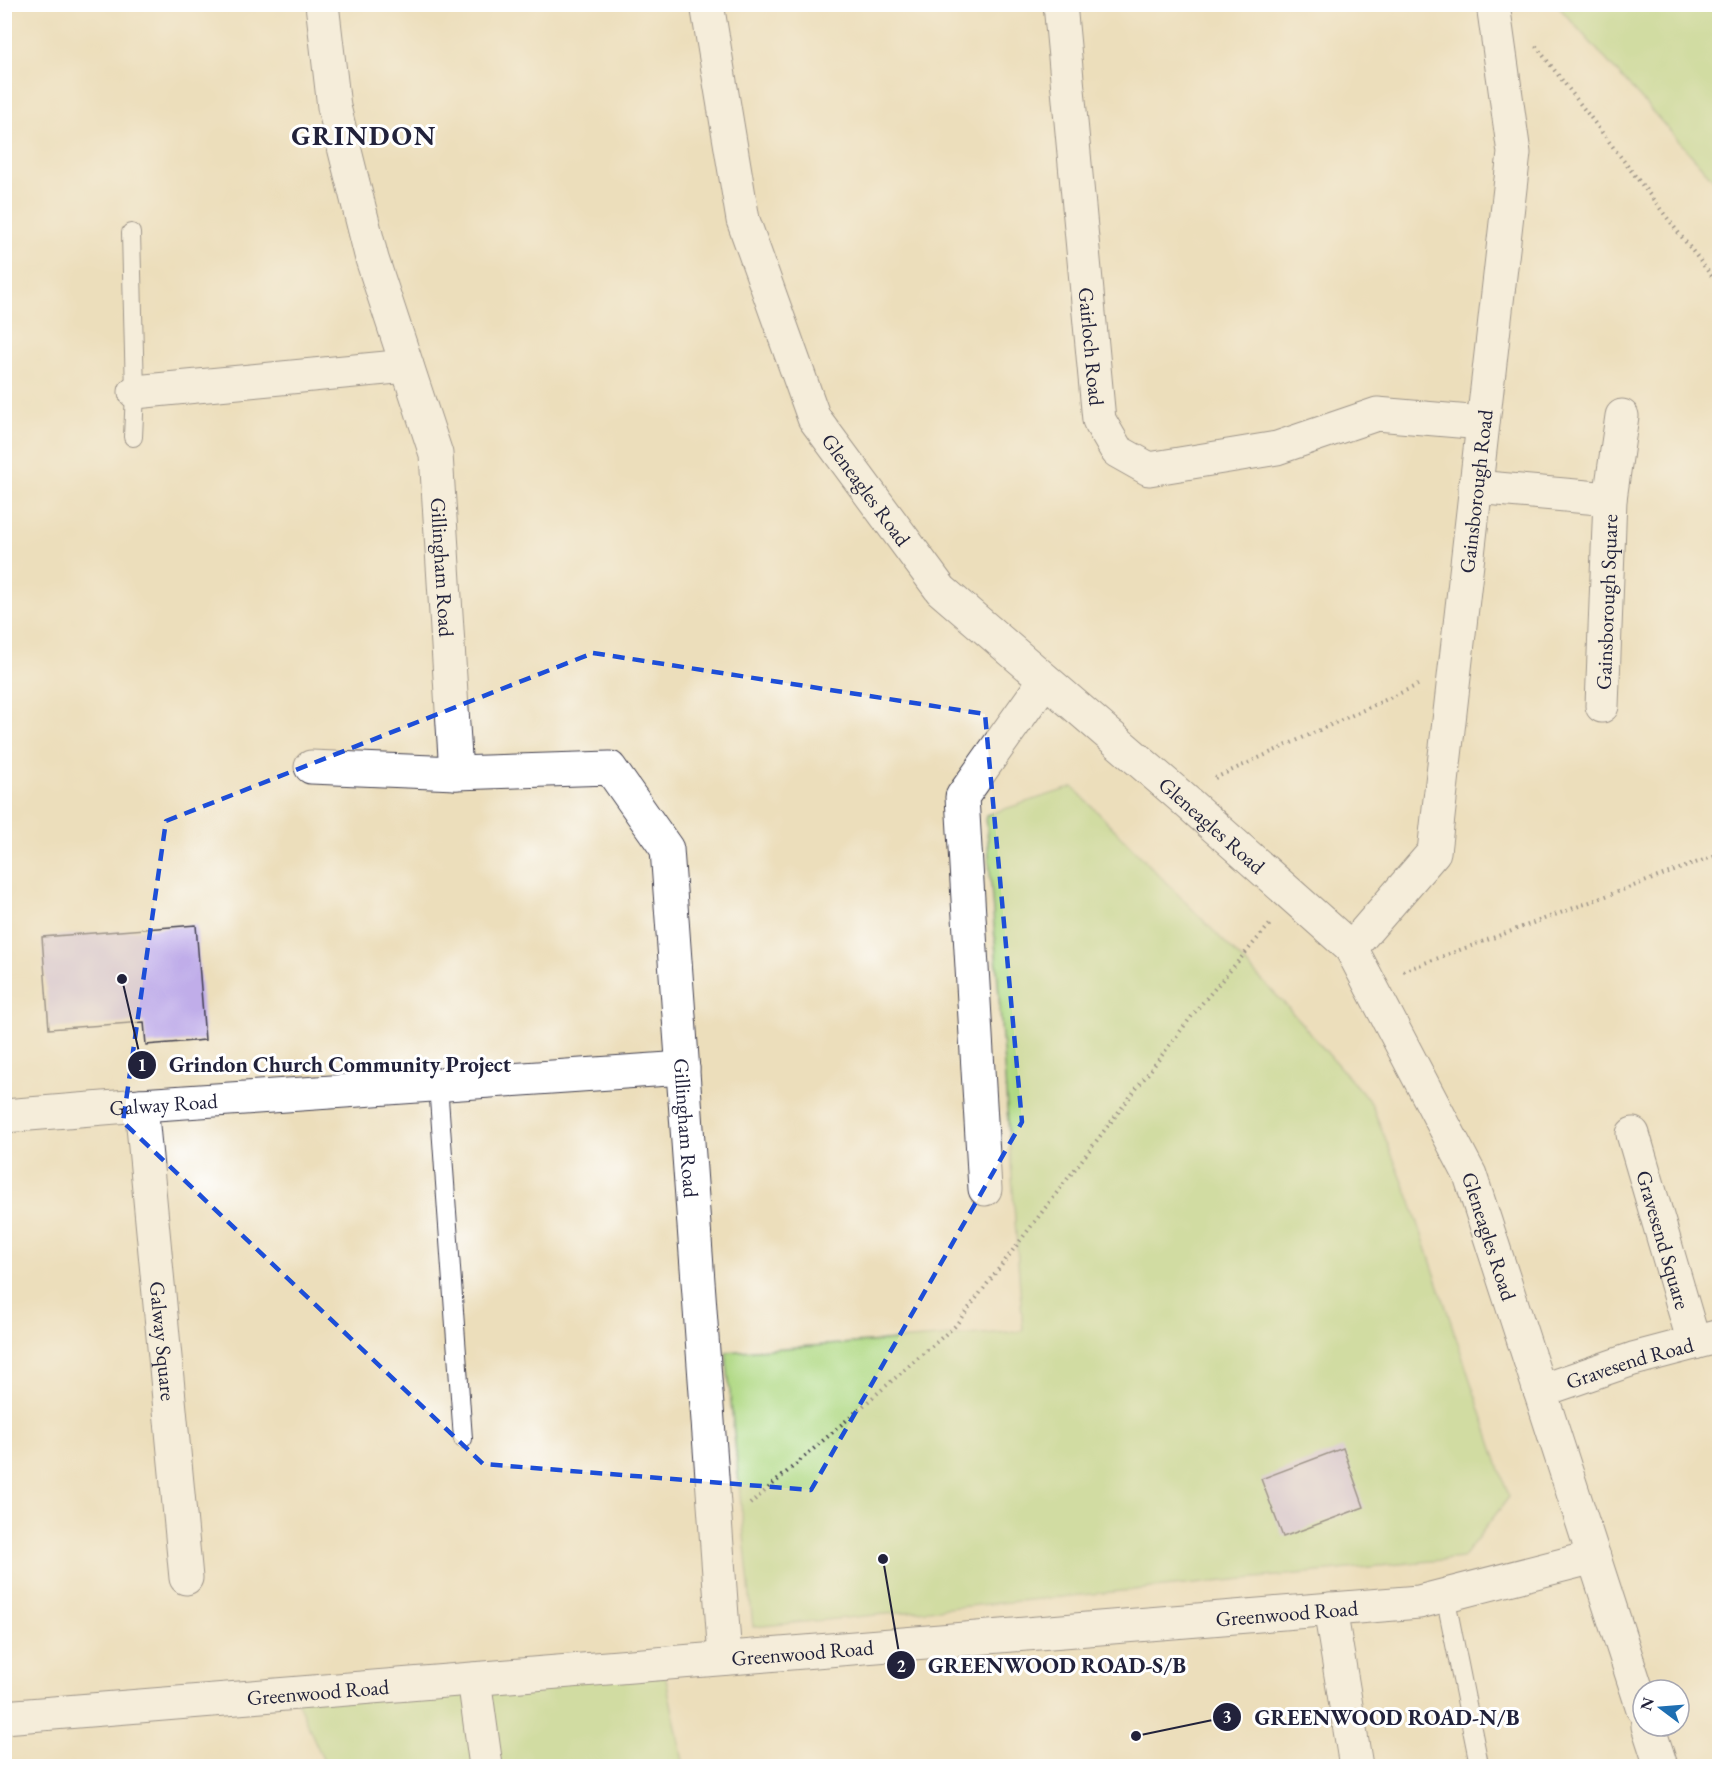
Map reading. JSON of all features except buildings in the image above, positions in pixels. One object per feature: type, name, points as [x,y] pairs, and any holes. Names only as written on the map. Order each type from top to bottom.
[{"type":"street","name":"Gillingham Road","points":[[322,4],[337,118],[372,259],[436,454],[456,773]]},
{"type":"street","name":"Gleneagles Road","points":[[707,4],[743,220],[814,418],[941,590],[1179,795],[1351,948],[1470,1175],[1633,1678]]},
{"type":"street","name":"Gairloch Road","points":[[1059,4],[1099,420],[1117,451],[1149,469],[1277,448],[1377,414],[1482,423]]},
{"type":"street","name":"Gainsborough Road","points":[[1351,948],[1434,852],[1514,153],[1493,4]]},
{"type":"street","points":[[135,392],[407,366]]},
{"type":"street","name":"Gainsborough Square","points":[[1602,706],[1610,499],[1622,416]]},
{"type":"street","name":"Gainsborough Square","points":[[1475,487],[1610,499]]},
{"type":"street","points":[[985,1189],[962,797],[1045,680]]},
{"type":"street","name":"Gillingham Road","points":[[311,767],[456,773],[609,768],[667,849],[725,1658]]},
{"type":"street","name":"Galway Road","points":[[4,1116],[683,1068]]},
{"type":"street","name":"Galway Square","points":[[141,1105],[186,1578]]},
{"type":"street","name":"Gravesend Square","points":[[1633,1134],[1707,1340]]},
{"type":"street","name":"Gravesend Road","points":[[1540,1391],[1633,1359],[1707,1340]]},
{"type":"street","name":"Greenwood Road","points":[[4,1717],[1419,1602],[1594,1557]]},
{"type":"street","points":[[1330,1610],[1356,1767]]},
{"type":"street","points":[[474,1679],[486,1767]]},
{"type":"street","points":[[1652,1738],[1661,1767]]},
{"type":"lane","points":[[130,233],[135,392],[133,437]]},
{"type":"lane","points":[[438,1084],[463,1439]]},
{"type":"lane","points":[[1445,1595],[1479,1764]]},
{"type":"path","points":[[1533,42],[1719,287]]},
{"type":"path","points":[[1179,795],[1455,668]]},
{"type":"path","points":[[1369,984],[1719,854]]},
{"type":"path","points":[[715,1516],[753,1503],[955,1326],[1198,1008],[1294,898]]},
{"type":"highlighted area","points":[[593,653],[985,714],[1022,1122],[811,1490],[483,1464],[123,1122],[166,821]]},
{"type":"green space","points":[[1557,5],[1719,5],[1719,186]]},
{"type":"green space","points":[[1073,787],[1282,1001],[1371,1103],[1411,1202],[1509,1497],[1462,1558],[753,1627],[726,1352],[1023,1331],[986,815]]},
{"type":"green space","points":[[663,1664],[684,1766],[326,1766],[294,1694]]},
{"type":"place","name":"Grindon Church Community Project","points":[[122,979]]},
{"type":"place","name":"GREENWOOD ROAD-S/B","points":[[883,1559]]},
{"type":"place","name":"GREENWOOD ROAD-N/B","points":[[1136,1736]]},
{"type":"district","name":"GRINDON","points":[[364,135]]}]
